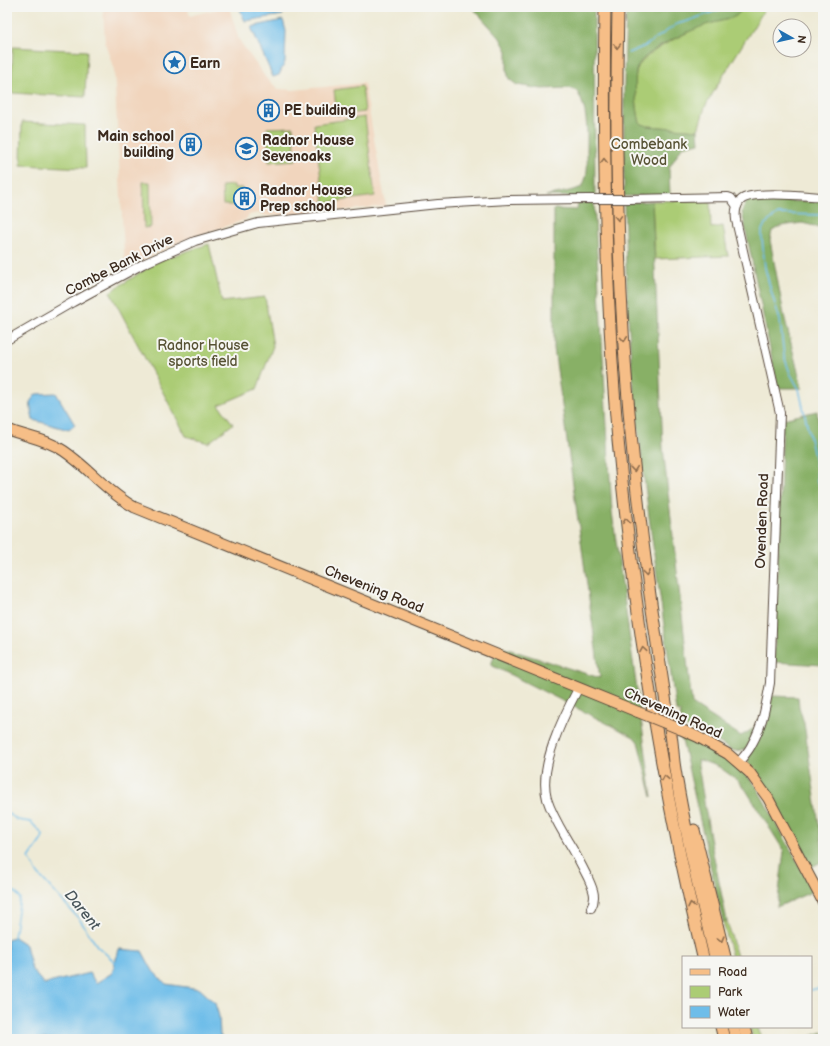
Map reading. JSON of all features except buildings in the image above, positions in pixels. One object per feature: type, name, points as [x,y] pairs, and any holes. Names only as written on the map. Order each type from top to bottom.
[{"type":"highway","points":[[605,7],[604,116],[606,229],[612,367],[622,480],[634,584],[653,710],[674,826],[702,956]]},
{"type":"highway","points":[[618,7],[617,190],[621,300],[634,472],[660,671],[672,738],[725,956]]},
{"type":"highway","points":[[672,738],[674,767],[685,824],[715,956]]},
{"type":"highway","points":[[713,1028],[716,1039]]},
{"type":"highway","points":[[720,1028],[724,1039]]},
{"type":"highway","points":[[733,1028],[736,1039]]},
{"type":"highway","points":[[744,1028],[747,1039]]},
{"type":"main road","name":"Chevening Road","points":[[7,429],[36,438],[64,451],[121,500],[134,508],[303,575],[680,729],[717,747],[739,762]]},
{"type":"main road","points":[[739,762],[768,798],[823,902]]},
{"type":"street","points":[[737,206],[739,201],[745,197],[772,194],[823,197]]},
{"type":"street","points":[[728,197],[732,198],[737,206]]},
{"type":"street","name":"Combe Bank Drive","points":[[7,340],[143,264],[196,241],[249,225],[278,220],[438,204],[509,200],[745,197]]},
{"type":"street","name":"Ovenden Road","points":[[737,206],[736,220],[780,413],[770,683],[764,715],[758,732],[752,746],[739,762]]},
{"type":"street","points":[[578,688],[556,736],[545,779],[547,798],[552,813],[593,888],[595,896],[594,903],[591,908]]},
{"type":"shaded area","name":"Radnor House Sevenoaks","points":[[103,7],[187,7],[190,16],[229,7],[239,40],[266,78],[278,89],[293,90],[364,83],[386,206],[310,214],[267,216],[258,213],[249,215],[245,220],[187,239],[125,269],[114,70],[105,43]]},
{"type":"green space","points":[[472,7],[594,7],[595,197],[546,196],[582,187],[586,178],[586,120],[581,98],[577,91],[569,88],[542,89],[517,85],[509,79],[507,71],[507,51],[500,38]]},
{"type":"green space","name":"Combebank Wood","points":[[626,7],[745,7],[732,18],[703,26],[666,43],[648,55],[637,68],[635,87],[640,123],[647,126],[698,130],[699,143],[682,147],[669,168],[670,196],[624,196]]},
{"type":"green space","points":[[745,7],[766,7],[705,107],[698,130],[647,126],[640,123],[635,80],[637,69],[643,60],[668,42]]},
{"type":"green space","points":[[13,47],[87,51],[85,97],[11,93]]},
{"type":"green space","points":[[362,86],[365,112],[337,115],[334,90]]},
{"type":"green space","points":[[365,117],[375,196],[324,203],[314,124]]},
{"type":"green space","points":[[22,122],[85,125],[86,168],[21,165]]},
{"type":"green space","points":[[293,127],[296,160],[269,162],[267,128]]},
{"type":"green space","points":[[143,182],[150,182],[151,227],[144,228]]},
{"type":"green space","points":[[234,185],[234,188],[242,188],[243,205],[223,205],[222,186]]},
{"type":"green space","points":[[710,200],[711,228],[723,226],[728,256],[655,259],[652,201]]},
{"type":"green space","points":[[747,200],[823,202],[823,228],[802,223],[781,226],[772,231],[770,240],[784,315],[802,388],[778,388],[742,212]]},
{"type":"green space","points":[[652,201],[663,448],[692,704],[741,736],[756,727],[746,749],[735,751],[682,725],[680,712],[676,711],[642,464],[633,381],[628,314],[624,203]]},
{"type":"green space","points":[[578,202],[594,203],[612,512],[652,797],[638,742],[634,737],[491,665],[498,646],[600,678],[554,348],[554,209],[577,210]]},
{"type":"green space","name":"Radnor House sports field","points":[[209,244],[222,302],[265,297],[273,346],[257,389],[219,405],[233,424],[208,443],[186,436],[110,292],[160,260]]},
{"type":"green space","points":[[817,411],[823,458],[823,665],[774,662],[783,419]]},
{"type":"green space","points":[[772,696],[798,697],[799,707],[804,723],[823,851],[823,861],[810,868],[749,767],[749,754],[769,719]]},
{"type":"green space","points":[[681,736],[713,749],[743,771],[756,786],[813,890],[777,907],[784,851],[746,790],[736,779],[719,767],[697,759],[711,843],[727,921],[723,922]]},
{"type":"green space","points":[[727,921],[737,956],[732,956],[723,922]]},
{"type":"green space","points":[[750,1028],[758,1028],[761,1039],[753,1039]]},
{"type":"green space","points":[[823,1032],[823,1039],[803,1039]]},
{"type":"water","points":[[239,7],[280,7],[283,15],[245,21]]},
{"type":"water","points":[[283,20],[286,31],[285,62],[279,75],[273,77],[251,27]]},
{"type":"water","points":[[56,393],[75,425],[69,430],[33,420],[30,402],[36,394]]},
{"type":"water","points":[[14,937],[26,945],[32,970],[44,984],[89,973],[96,983],[112,973],[119,949],[142,951],[153,971],[166,984],[200,989],[215,1003],[219,1016],[220,1035],[224,1039],[7,1039],[7,939]]},
{"type":"waterway","points":[[628,53],[645,46],[677,24],[718,10],[721,7]]},
{"type":"waterway","points":[[7,161],[7,183]]},
{"type":"waterway","points":[[820,486],[817,480],[817,469],[799,389],[790,373],[784,356],[780,320],[765,268],[762,230],[765,224],[778,214],[823,215]]},
{"type":"waterway","name":"Darent","points":[[7,812],[17,820],[31,822],[43,835],[42,839],[29,858],[38,874],[80,920],[97,946],[116,963]]},
{"type":"waterway","points":[[7,889],[15,892],[20,898],[14,937]]},
{"type":"waterway","points":[[812,990],[823,987]]},
{"type":"place","name":"Earn","points":[[174,63]]},
{"type":"place","name":"PE building","points":[[269,110]]},
{"type":"place","name":"Main school building","points":[[190,144]]},
{"type":"place","name":"Radnor House Sevenoaks","points":[[247,148]]},
{"type":"place","name":"Radnor House Prep school","points":[[245,198]]}]
